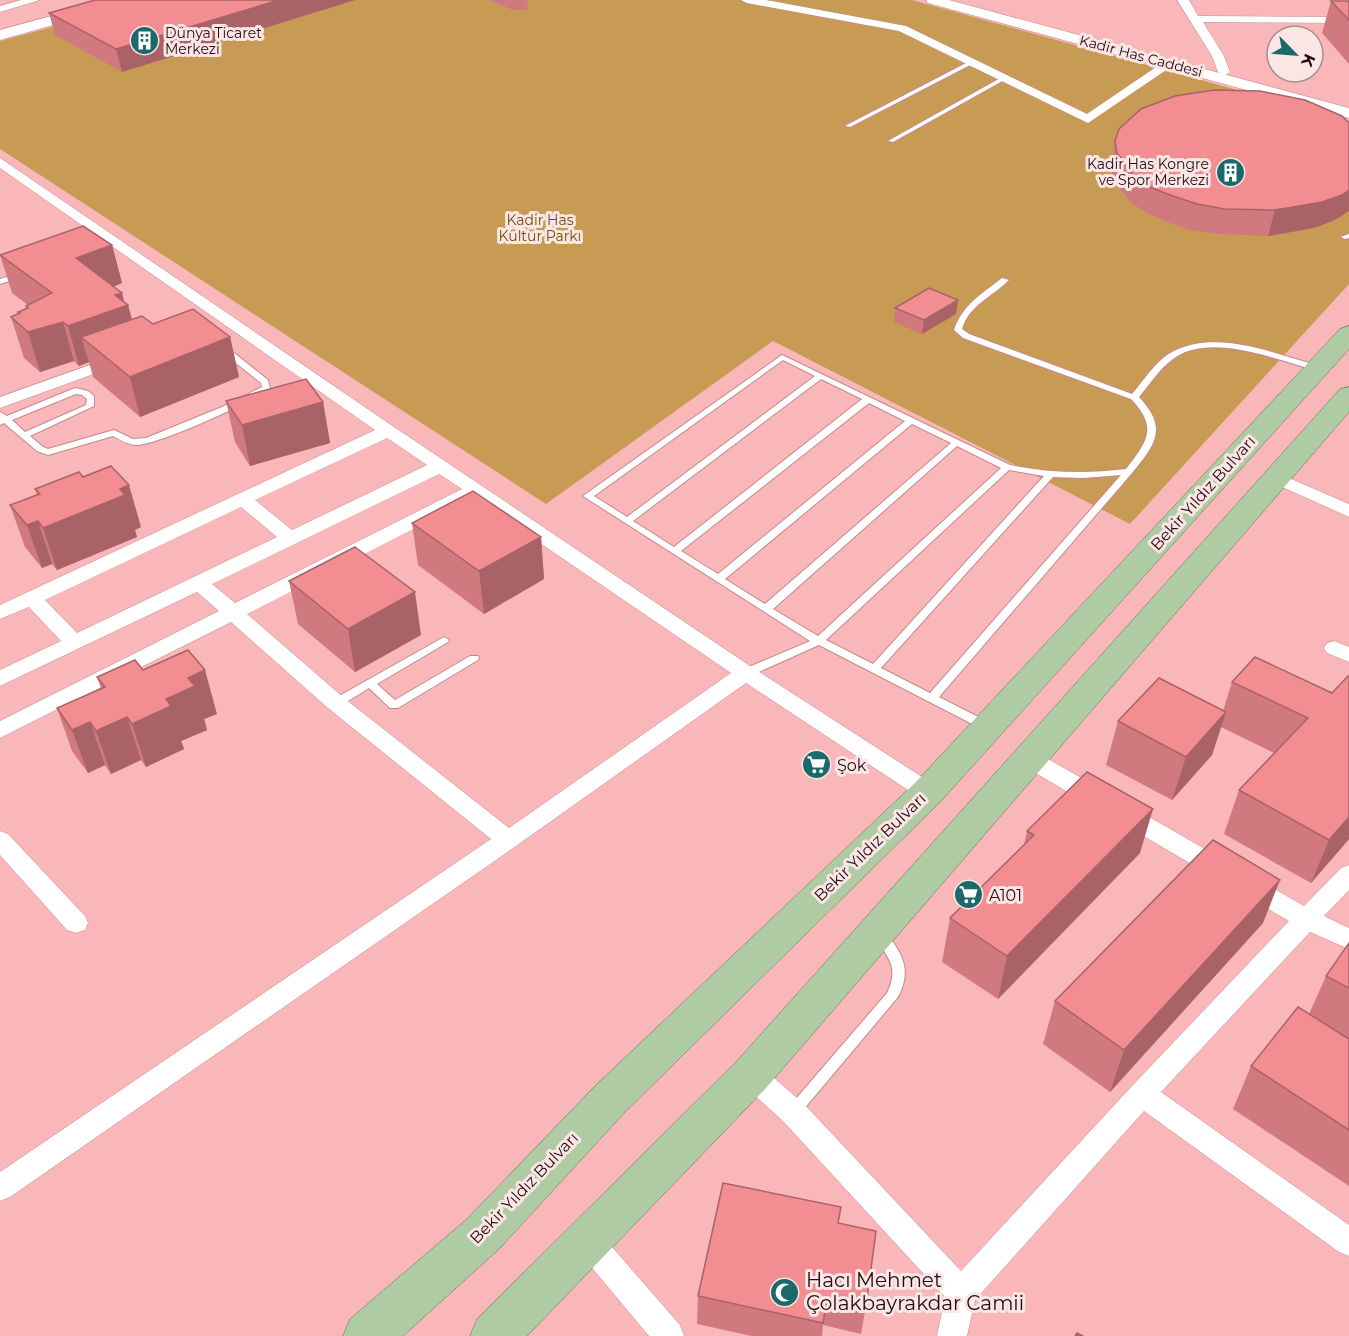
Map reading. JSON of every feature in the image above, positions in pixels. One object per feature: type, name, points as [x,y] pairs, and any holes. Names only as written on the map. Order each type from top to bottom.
[{"type":"main road","name":"Bekir Yıldız Bulvarı","points":[[367,1336],[483,1234],[610,1099],[928,792],[1349,334]]},
{"type":"main road","points":[[494,1336],[751,1075],[1349,394]]},
{"type":"street","points":[[0,9],[34,0]]},
{"type":"street","points":[[0,28],[101,0]]},
{"type":"street","points":[[0,35],[126,0]]},
{"type":"street","points":[[747,0],[902,28],[1088,119],[1169,64]]},
{"type":"street","name":"Kadir Has Caddesi","points":[[933,0],[1349,113]]},
{"type":"street","name":"Kadir Has Caddesi","points":[[956,0],[1349,104]]},
{"type":"street","points":[[1184,0],[1218,56],[1224,72]]},
{"type":"street","points":[[1195,19],[1349,20]]},
{"type":"street","points":[[0,162],[111,243],[229,319],[388,431],[746,673],[928,792]]},
{"type":"street","points":[[0,182],[20,175]]},
{"type":"street","points":[[207,327],[229,319]]},
{"type":"street","points":[[0,403],[131,355]]},
{"type":"street","points":[[0,613],[388,431]]},
{"type":"street","points":[[0,679],[440,466]]},
{"type":"street","points":[[1275,477],[1349,511]]},
{"type":"street","points":[[0,730],[475,490]]},
{"type":"street","points":[[242,499],[291,539]]},
{"type":"street","points":[[198,582],[336,703],[508,840]]},
{"type":"street","points":[[32,598],[75,643]]},
{"type":"street","points":[[0,1188],[508,840],[746,673]]},
{"type":"street","points":[[1028,758],[1306,919],[1349,939]]},
{"type":"street","points":[[0,840],[76,923]]},
{"type":"street","points":[[952,1336],[962,1293],[1142,1094],[1349,874]]},
{"type":"street","points":[[751,1075],[793,1112],[962,1293]]},
{"type":"street","points":[[1142,1094],[1349,1242]]},
{"type":"street","points":[[588,1241],[669,1336]]},
{"type":"lane","points":[[848,126],[972,62]]},
{"type":"lane","points":[[891,141],[1004,78]]},
{"type":"lane","points":[[0,282],[33,270]]},
{"type":"lane","points":[[932,698],[1129,471],[1149,445],[1153,427],[1148,411],[1134,397],[966,336],[958,330],[960,320],[969,309],[1005,280]]},
{"type":"lane","points":[[2,419],[40,449],[48,452],[114,433],[127,441],[142,442],[266,388],[265,382],[218,345]]},
{"type":"lane","points":[[1134,397],[1170,357],[1184,349],[1202,345],[1250,350],[1318,369]]},
{"type":"lane","points":[[989,727],[819,641],[588,496],[782,357],[1007,467],[1049,476],[1091,476],[1129,471]]},
{"type":"lane","points":[[627,521],[820,376]]},
{"type":"lane","points":[[2,419],[75,391],[85,393],[92,398],[90,406],[24,436]]},
{"type":"lane","points":[[675,551],[868,399]]},
{"type":"lane","points":[[719,579],[911,420]]},
{"type":"lane","points":[[766,609],[957,442]]},
{"type":"lane","points":[[746,673],[819,641],[1007,467]]},
{"type":"lane","points":[[875,669],[1049,476]]},
{"type":"lane","points":[[336,703],[444,640]]},
{"type":"lane","points":[[370,683],[394,705],[474,658]]},
{"type":"lane","points":[[793,1112],[892,997],[898,987],[900,966],[896,955],[877,931]]},
{"type":"green space","name":"Kadir Has Kültür Parkı","points":[[152,0],[912,0],[1349,121],[1349,284],[1130,524],[773,341],[546,504],[0,149],[0,41]]},
{"type":"building","points":[[95,0],[279,0],[116,49],[49,13]]},
{"type":"building","points":[[1331,1],[1349,1],[1349,20]]},
{"type":"building","name":"Kadir Has Kongre ve Spor Merkezi","points":[[1214,90],[1260,91],[1305,100],[1342,116],[1349,123],[1349,190],[1322,202],[1275,210],[1225,209],[1197,204],[1173,196],[1152,188],[1135,177],[1117,153],[1115,141],[1119,129],[1141,109],[1175,96]]},
{"type":"building","points":[[83,226],[112,245],[76,258],[122,293],[115,295],[128,305],[68,326],[63,322],[28,332],[11,317],[28,308],[26,306],[52,293],[0,255]]},
{"type":"building","points":[[929,288],[958,300],[924,320],[895,308]]},
{"type":"building","points":[[193,309],[230,337],[130,377],[81,337],[142,316],[153,324]]},
{"type":"building","points":[[306,379],[323,402],[242,425],[226,401]]},
{"type":"building","points":[[111,466],[129,485],[120,489],[125,495],[43,528],[38,521],[27,525],[10,505],[40,494],[35,489],[79,472],[83,477]]},
{"type":"building","points":[[473,491],[541,537],[479,571],[412,523]]},
{"type":"building","points":[[355,547],[415,592],[348,629],[289,581]]},
{"type":"building","points":[[188,650],[205,670],[188,678],[195,686],[166,699],[171,706],[132,724],[127,717],[96,731],[90,722],[72,730],[57,708],[105,687],[97,677],[135,660],[143,670]]},
{"type":"building","points":[[1255,657],[1332,693],[1349,677],[1349,817],[1329,840],[1239,790],[1308,718],[1232,682]]},
{"type":"building","points":[[1159,678],[1226,712],[1186,757],[1118,721]]},
{"type":"building","points":[[1087,772],[1153,809],[1007,956],[950,918],[1034,835],[1027,831]]},
{"type":"building","points":[[1213,840],[1280,880],[1124,1050],[1055,1001]]},
{"type":"building","points":[[1349,943],[1349,988],[1326,976]]},
{"type":"building","points":[[1298,1007],[1349,1039],[1349,1130],[1251,1066]]},
{"type":"building","name":"Hacı Mehmet Çolakbayrakdar Camii","points":[[723,1183],[841,1207],[838,1223],[876,1231],[866,1306],[827,1298],[823,1323],[698,1296]]},
{"type":"place","name":"Dünya Ticaret Merkezi","points":[[144,41]]},
{"type":"place","name":"Kadir Has Kongre ve Spor Merkezi","points":[[1230,172]]},
{"type":"place","name":"Şok","points":[[816,765]]},
{"type":"place","name":"A101","points":[[968,895]]},
{"type":"place","name":"Hacı Mehmet Çolakbayrakdar Camii","points":[[785,1292]]}]
